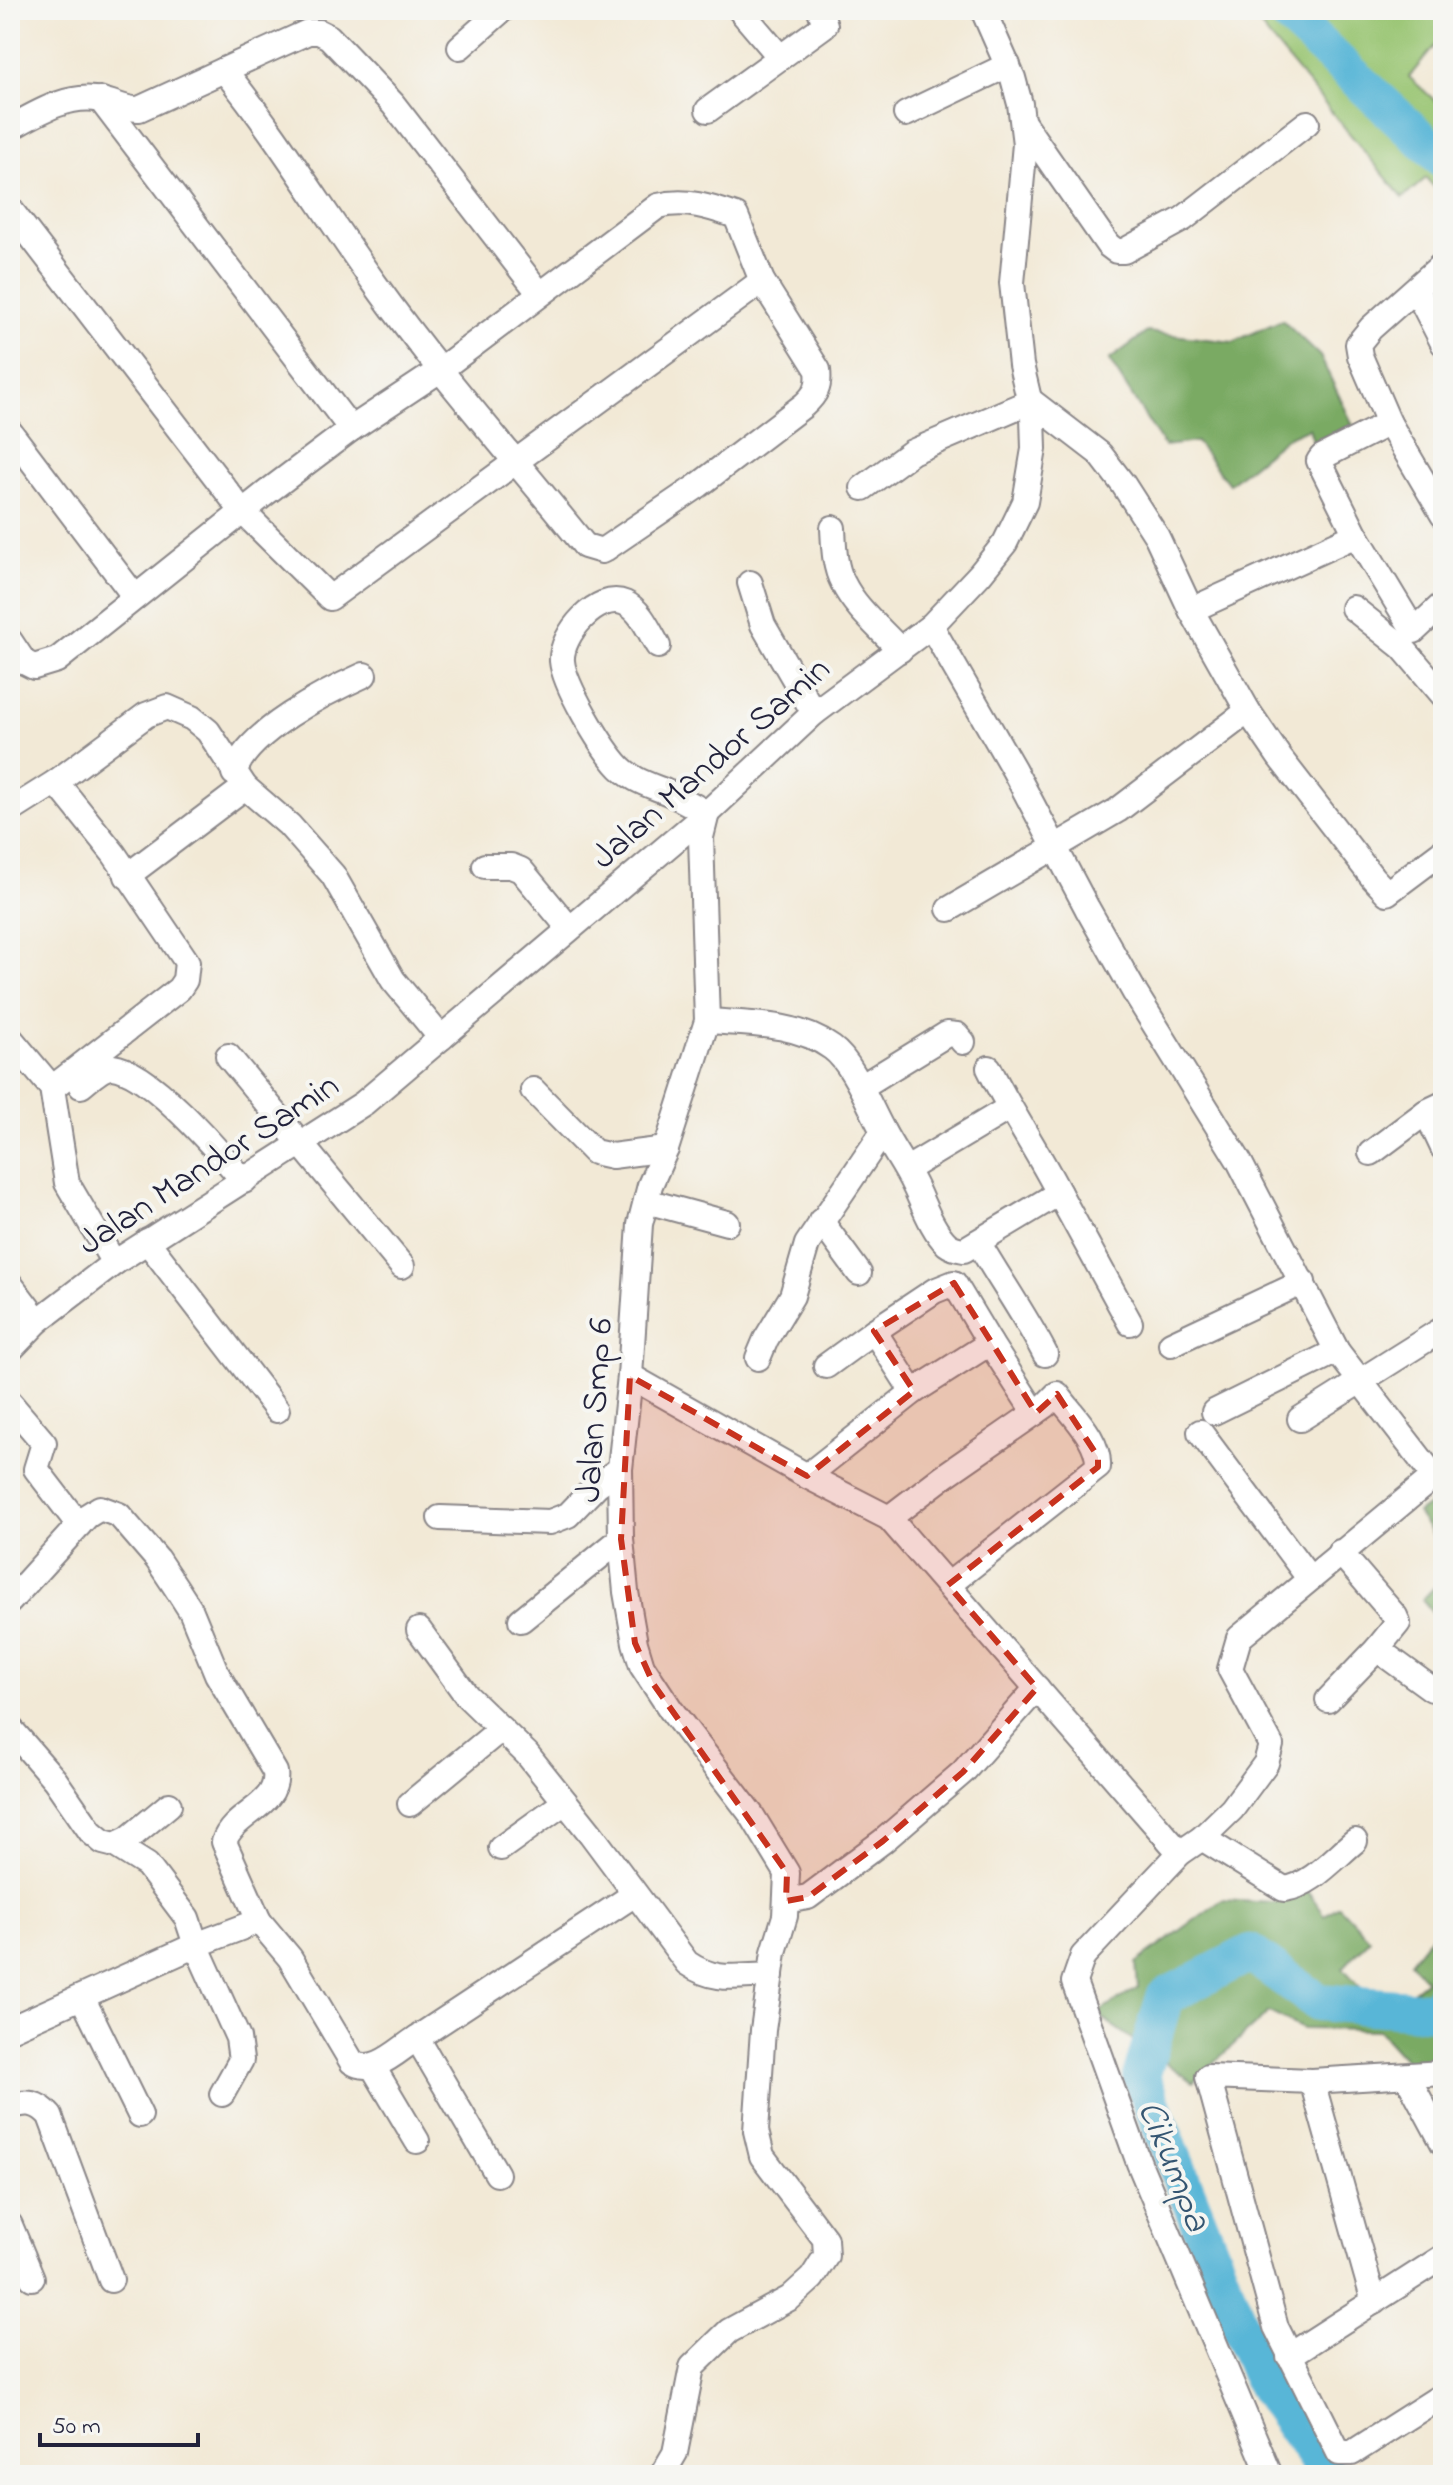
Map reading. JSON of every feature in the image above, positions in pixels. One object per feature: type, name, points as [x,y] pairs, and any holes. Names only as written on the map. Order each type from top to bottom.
[{"type":"street","points":[[460,47],[502,10]]},
{"type":"street","points":[[740,10],[780,57]]},
{"type":"street","points":[[708,110],[825,25],[820,10]]},
{"type":"street","name":"Jalan Mandor Samin","points":[[10,1350],[38,1321],[114,1263],[364,1103],[707,813],[814,713],[931,626],[1005,543],[1025,502],[1034,449],[1031,401],[1021,365],[1012,283],[1024,175],[1024,124],[1008,65],[983,10]]},
{"type":"street","points":[[10,128],[42,110],[79,99],[100,99],[139,109],[308,32],[319,32],[329,37],[393,104],[540,294]]},
{"type":"street","points":[[906,114],[1008,65]]},
{"type":"street","points":[[10,641],[24,662],[34,667],[57,660],[242,511],[351,429],[440,370],[658,206],[685,202],[736,216],[762,281],[818,370],[819,387],[804,405],[699,485],[602,551],[594,551],[585,546],[440,370],[376,286],[224,70]]},
{"type":"street","points":[[100,99],[351,429]]},
{"type":"street","points":[[1024,124],[1108,245],[1116,251],[1124,251],[1183,219],[1307,123]]},
{"type":"street","points":[[10,209],[242,511],[330,598],[762,281]]},
{"type":"street","points":[[1443,264],[1371,328],[1358,344],[1360,356],[1389,423],[1443,515]]},
{"type":"street","points":[[1416,290],[1443,343]]},
{"type":"street","points":[[863,488],[912,452],[1031,401],[1100,454],[1157,537],[1191,610],[1248,711],[1280,758],[1387,893],[1443,851]]},
{"type":"street","points":[[1389,423],[1319,461],[1356,535],[1414,631],[1443,604]]},
{"type":"street","points":[[10,432],[135,597]]},
{"type":"street","points":[[833,528],[835,559],[843,583],[900,650]]},
{"type":"street","points":[[1191,610],[1356,535]]},
{"type":"street","points":[[750,583],[763,625],[814,713]]},
{"type":"street","points":[[658,646],[635,610],[623,602],[610,602],[599,605],[571,629],[562,660],[577,701],[616,763],[648,786],[667,792],[707,813]]},
{"type":"street","points":[[1353,608],[1402,647],[1443,695]]},
{"type":"street","points":[[931,626],[1135,993],[1239,1161],[1337,1351],[1438,1472],[1239,1638],[1230,1669],[1271,1745],[1266,1763],[1232,1809],[1202,1838],[1180,1853],[1083,1956],[1074,1982],[1139,2163],[1270,2475]]},
{"type":"street","points":[[127,876],[240,780],[240,758],[260,738],[321,695],[364,675]]},
{"type":"street","points":[[10,811],[56,782],[146,715],[167,707],[192,718],[208,731],[240,780],[289,825],[333,875],[393,980],[441,1038]]},
{"type":"street","points":[[949,909],[1118,810],[1248,711]]},
{"type":"street","points":[[53,1097],[179,989],[185,980],[187,962],[89,821],[56,782]]},
{"type":"street","name":"Jalan Smp 6","points":[[707,813],[701,837],[707,1021],[666,1149],[650,1185],[640,1224],[630,1376],[612,1546],[626,1592],[642,1666],[671,1710],[751,1814],[787,1873],[785,1916],[771,1975]]},
{"type":"street","points":[[485,866],[511,866],[521,870],[569,928]]},
{"type":"street","points":[[707,1021],[778,1026],[809,1035],[835,1049],[861,1087],[883,1132],[907,1169],[928,1215],[945,1242],[955,1249],[964,1250],[1059,1193]]},
{"type":"street","points":[[861,1087],[947,1034],[957,1035],[963,1042]]},
{"type":"street","points":[[10,1038],[53,1097],[67,1183],[114,1263]]},
{"type":"street","points":[[228,1056],[402,1266]]},
{"type":"street","points":[[53,1097],[111,1067],[135,1075],[198,1127],[244,1181]]},
{"type":"street","points":[[989,1068],[1130,1323]]},
{"type":"street","points":[[533,1090],[594,1152],[612,1156],[666,1149]]},
{"type":"street","points":[[907,1169],[1009,1108]]},
{"type":"street","points":[[1371,1153],[1434,1108],[1443,1148]]},
{"type":"street","points":[[758,1358],[792,1296],[804,1252],[821,1221],[883,1132]]},
{"type":"street","points":[[646,1201],[727,1223]]},
{"type":"street","points":[[821,1221],[859,1273]]},
{"type":"street","points":[[147,1241],[277,1410]]},
{"type":"street","points":[[978,1242],[1045,1354]]},
{"type":"street","points":[[1171,1344],[1303,1282]]},
{"type":"street","points":[[826,1366],[934,1291],[954,1283],[1035,1413]]},
{"type":"street","points":[[10,1284],[38,1321]]},
{"type":"street","points":[[1300,1419],[1443,1329]]},
{"type":"street","points":[[874,1331],[913,1392]]},
{"type":"street","points":[[807,1476],[913,1392],[990,1343]]},
{"type":"street","points":[[1309,1578],[1207,1422],[1337,1351]]},
{"type":"street","points":[[630,1376],[807,1476],[889,1518],[1180,1853]]},
{"type":"street","points":[[889,1518],[1057,1394],[1094,1445],[1098,1467],[948,1585]]},
{"type":"street","points":[[10,1403],[44,1443],[36,1469],[79,1525]]},
{"type":"street","points":[[440,1518],[550,1522],[568,1515],[597,1485],[620,1469]]},
{"type":"street","points":[[10,1601],[79,1525],[100,1508],[119,1515],[157,1559],[191,1611],[217,1674],[275,1772],[272,1794],[228,1832],[224,1842],[259,1921],[290,1958],[352,2062],[361,2067],[373,2067],[635,1894]]},
{"type":"street","points":[[521,1620],[612,1546]]},
{"type":"street","points":[[612,1546],[624,1656]]},
{"type":"street","points":[[1328,1700],[1398,1623],[1340,1552]]},
{"type":"street","points":[[419,1630],[467,1696],[527,1754],[680,1955],[702,1973],[715,1977],[771,1975],[763,2030],[756,2131],[762,2156],[825,2239],[826,2256],[812,2278],[790,2298],[729,2331],[692,2367],[675,2453],[662,2475]]},
{"type":"street","points":[[1377,1649],[1432,1689]]},
{"type":"street","points":[[786,1901],[808,1897],[883,1841],[963,1772],[1037,1688]]},
{"type":"street","points":[[10,1728],[55,1780],[91,1832],[103,1842],[115,1845],[147,1865],[187,1918],[238,2038],[241,2060],[222,2094]]},
{"type":"street","points":[[410,1804],[501,1729]]},
{"type":"street","points":[[501,1848],[565,1802]]},
{"type":"street","points":[[115,1845],[136,1834],[169,1805]]},
{"type":"street","points":[[1202,1838],[1284,1889],[1295,1887],[1317,1873],[1355,1841]]},
{"type":"street","points":[[10,2029],[196,1945],[259,1921]]},
{"type":"street","points":[[82,1997],[140,2115]]},
{"type":"street","points":[[417,2038],[497,2174]]},
{"type":"street","points":[[373,2067],[417,2141]]},
{"type":"street","points":[[1443,2073],[1312,2081],[1208,2077],[1276,2327],[1339,2453],[1352,2453],[1443,2395]]},
{"type":"street","points":[[1407,2076],[1443,2143]]},
{"type":"street","points":[[1312,2081],[1374,2302]]},
{"type":"street","points":[[10,2107],[31,2102],[50,2116],[111,2280]]},
{"type":"street","points":[[13,2239],[32,2278]]},
{"type":"street","points":[[1289,2356],[1443,2257]]},
{"type":"highlighted area","points":[[954,1283],[1036,1413],[1057,1394],[1098,1457],[1098,1467],[948,1585],[1037,1688],[963,1772],[883,1841],[808,1897],[786,1901],[787,1873],[654,1685],[635,1643],[621,1539],[630,1376],[807,1476],[914,1391],[874,1331]]},
{"type":"green space","points":[[1247,10],[1443,10],[1443,36],[1409,77],[1443,108],[1443,197],[1426,178],[1403,198]]},
{"type":"green space","points":[[1282,320],[1320,356],[1353,425],[1313,442],[1309,428],[1286,438],[1229,484],[1196,442],[1164,446],[1109,360],[1147,332],[1233,342]]},
{"type":"green space","points":[[1443,1494],[1443,1550],[1417,1513]]},
{"type":"green space","points":[[1443,1578],[1443,1626],[1422,1600]]},
{"type":"green space","points":[[1304,1886],[1325,1915],[1339,1906],[1370,1939],[1343,1968],[1384,2013],[1426,1980],[1410,1962],[1443,1920],[1443,2060],[1407,2062],[1378,2030],[1303,2029],[1269,2012],[1193,2082],[1096,2014],[1138,1988],[1136,1963],[1222,1900],[1274,1903]]},
{"type":"waterway","name":"Cikumpa","points":[[1282,10],[1443,159]]},
{"type":"waterway","name":"Cikumpa","points":[[1328,2475],[1260,2377],[1141,2077],[1165,1997],[1250,1953],[1318,2002],[1436,2011],[1443,1998]]}]
